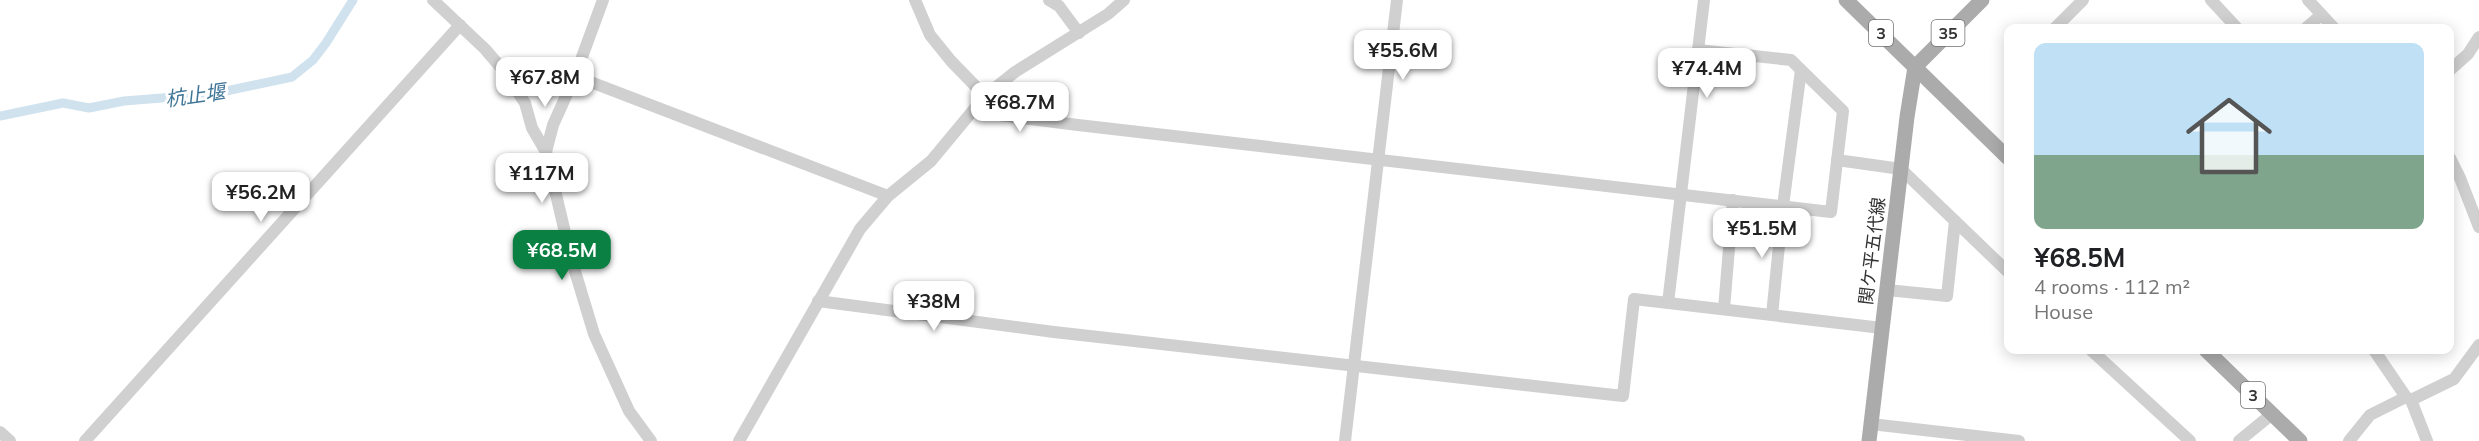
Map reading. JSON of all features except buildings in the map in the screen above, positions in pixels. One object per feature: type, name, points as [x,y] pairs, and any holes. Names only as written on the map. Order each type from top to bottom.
[{"type":"main road","name":"3","points":[[1846,0],[2004,154]]},
{"type":"main road","name":"35","points":[[1915,67],[1982,0]]},
{"type":"main road","name":"関ケ平五代線","points":[[1869,441],[1915,67]]},
{"type":"main road","name":"3","points":[[2210,354],[2300,441]]},
{"type":"street","points":[[433,0],[447,5],[460,25],[503,70],[525,103],[532,128],[546,152],[571,258],[594,334],[629,411],[651,441]]},
{"type":"street","points":[[546,152],[554,125],[603,0]]},
{"type":"street","points":[[915,0],[930,35],[951,62],[985,96]]},
{"type":"street","points":[[1049,0],[1059,6],[1079,33]]},
{"type":"street","points":[[739,441],[860,229],[888,196],[931,161],[985,96],[1015,72],[1108,14],[1124,0]]},
{"type":"street","points":[[1345,441],[1397,0]]},
{"type":"street","points":[[1668,303],[1704,0]]},
{"type":"street","points":[[2059,24],[2083,0]]},
{"type":"street","points":[[2211,0],[2233,24]]},
{"type":"street","points":[[2308,0],[2330,24]]},
{"type":"street","points":[[2311,24],[2321,15]]},
{"type":"street","points":[[85,441],[460,25]]},
{"type":"street","points":[[2454,66],[2468,54],[2479,37]]},
{"type":"street","points":[[976,107],[984,113],[1832,212],[1843,111],[1791,60],[1698,50]]},
{"type":"street","points":[[1772,315],[1783,206],[1801,70]]},
{"type":"street","points":[[575,76],[888,196]]},
{"type":"street","points":[[1837,160],[1901,169],[2004,268]]},
{"type":"street","points":[[2454,166],[2479,227]]},
{"type":"street","points":[[1724,309],[1733,200]]},
{"type":"street","points":[[1887,290],[1947,296],[1955,221]]},
{"type":"street","points":[[818,301],[1054,333],[1623,396],[1634,299],[1882,328]]},
{"type":"street","points":[[2349,441],[2370,415],[2454,379],[2479,345]]},
{"type":"street","points":[[2095,354],[2190,441]]},
{"type":"street","points":[[2377,354],[2409,398],[2427,441]]},
{"type":"street","points":[[2239,441],[2272,414]]},
{"type":"street","points":[[1871,424],[2019,441]]},
{"type":"street","points":[[0,432],[10,441]]},
{"type":"waterway","name":"杭止堰","points":[[0,116],[63,103],[89,108],[124,101],[212,94],[292,77],[313,60],[353,0]]}]
